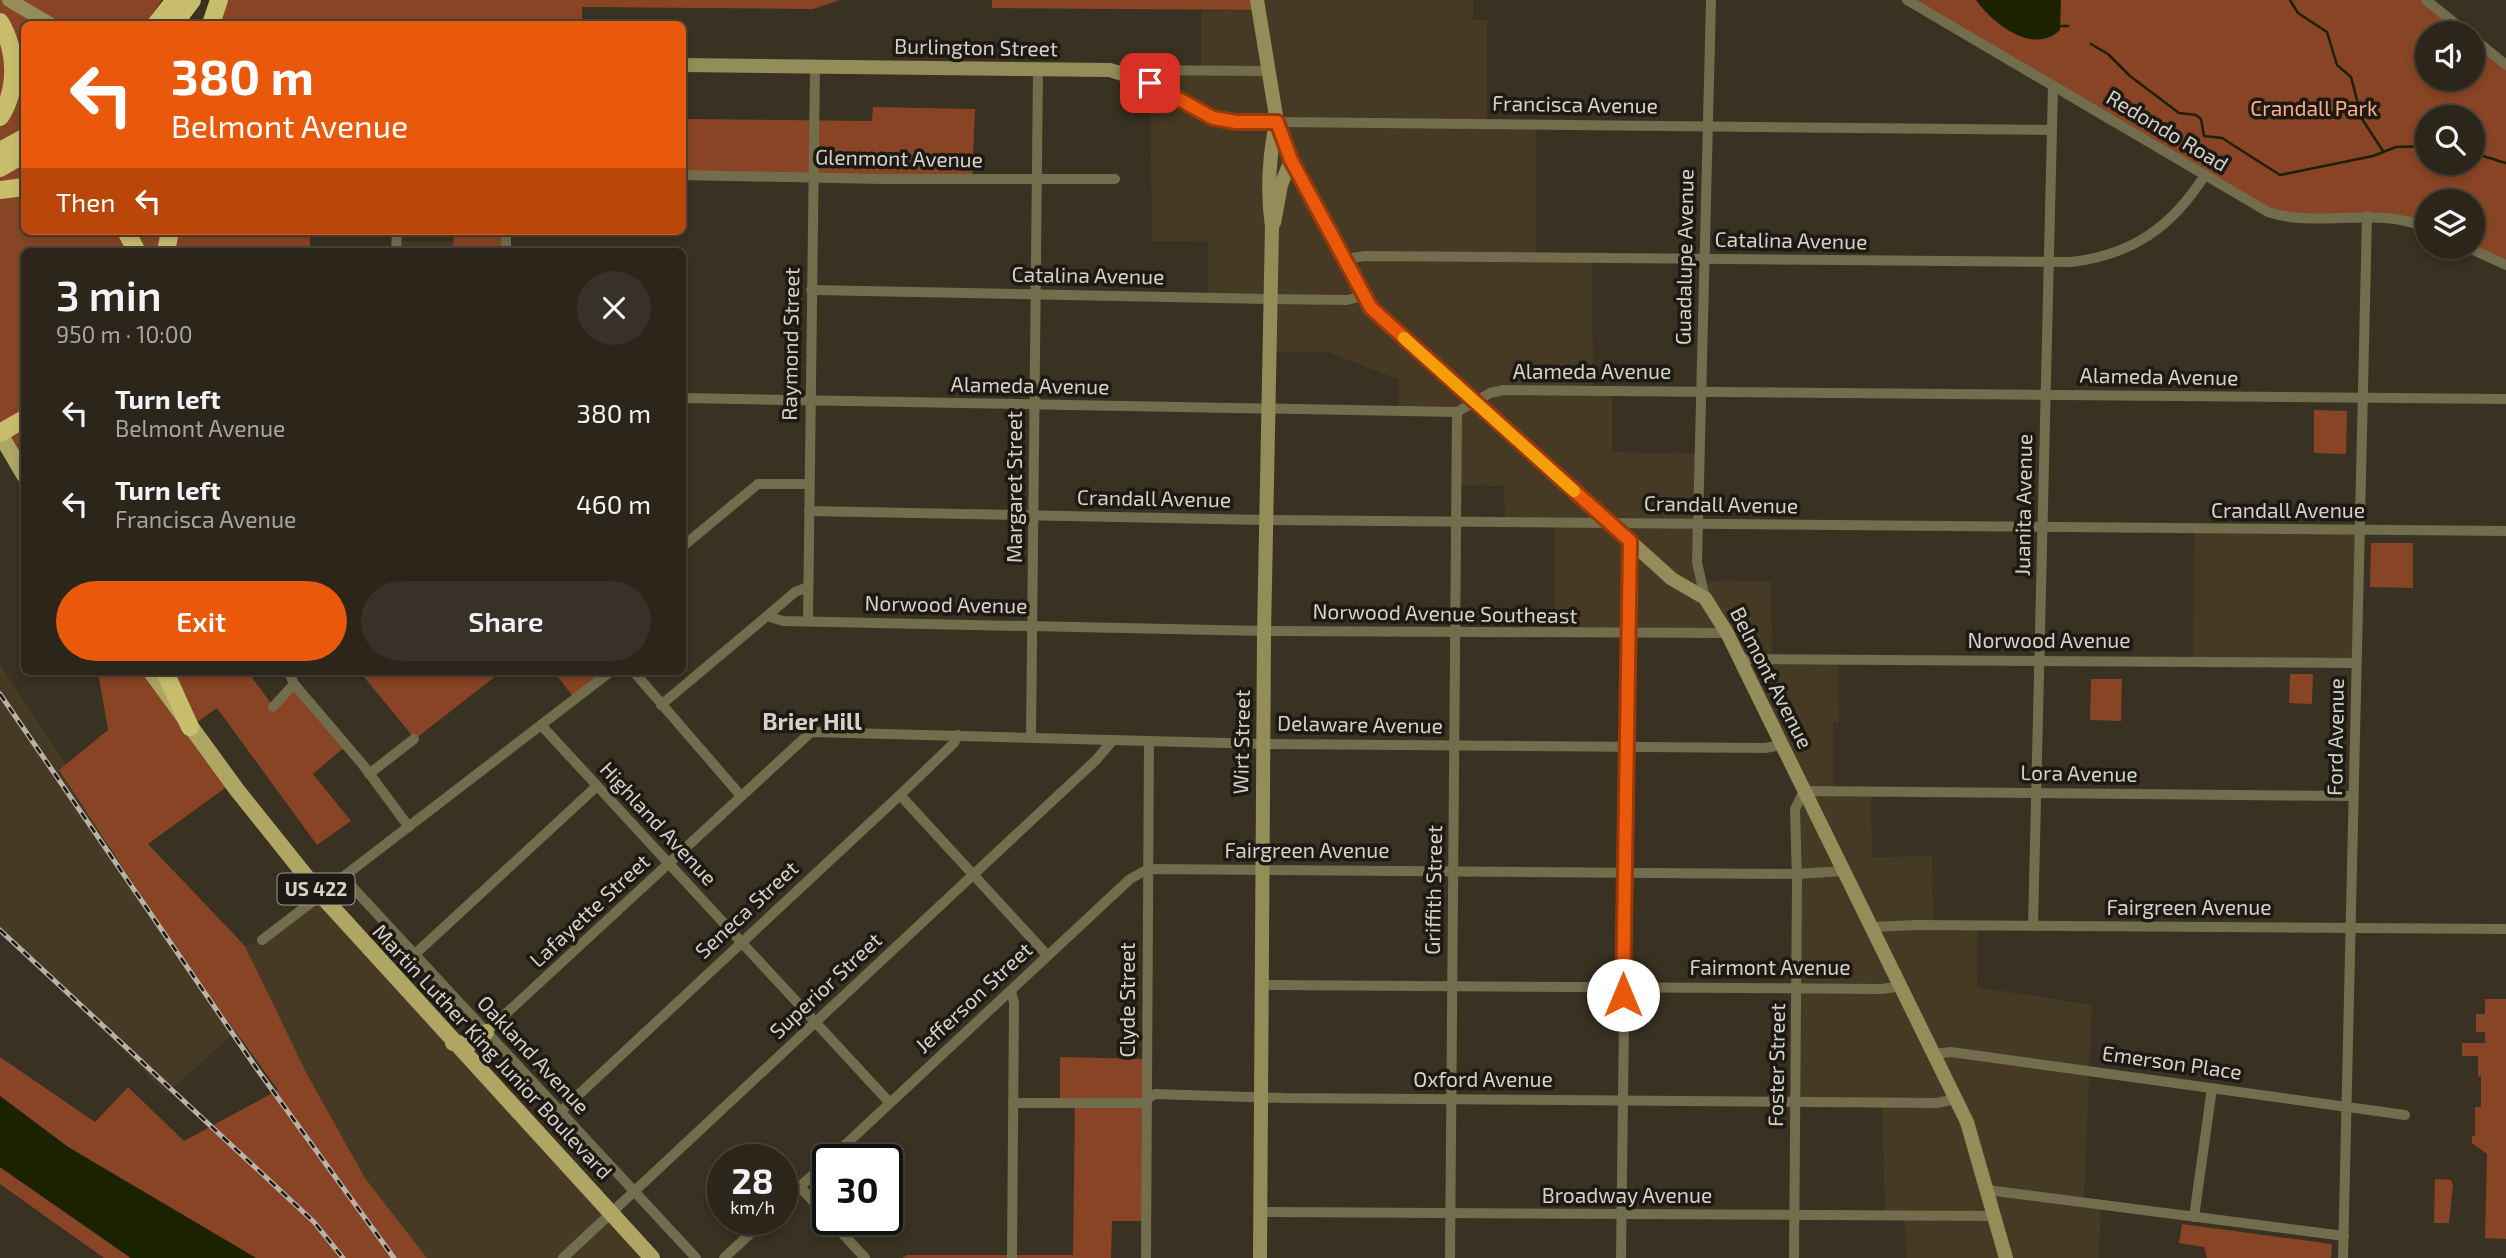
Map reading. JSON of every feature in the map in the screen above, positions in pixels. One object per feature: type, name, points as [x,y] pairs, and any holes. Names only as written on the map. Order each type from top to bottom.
[{"type":"highway","points":[[158,21],[174,0]]},
{"type":"highway","points":[[176,21],[192,0]]},
{"type":"highway","points":[[212,21],[219,0]]},
{"type":"highway","points":[[0,22],[10,48],[13,75],[9,98],[0,117]]},
{"type":"highway","points":[[0,151],[21,140]]},
{"type":"highway","points":[[0,168],[21,156]]},
{"type":"highway","points":[[0,191],[21,188]]},
{"type":"highway","points":[[0,433],[21,421]]},
{"type":"highway","points":[[166,675],[190,727]]},
{"type":"main road","points":[[9,0],[45,21]]},
{"type":"main road","name":"Belmont Avenue","points":[[1257,0],[1277,122],[1291,160],[1363,296],[1382,319],[1672,579],[1705,598],[1727,633],[1967,1122],[2006,1258]]},
{"type":"main road","name":"Burlington Street","points":[[686,65],[1110,70]]},
{"type":"main road","name":"Francisca Avenue","points":[[1110,70],[1150,83],[1213,118],[1236,122],[1277,122]]},
{"type":"main road","name":"Wirt Street","points":[[1260,1258],[1264,631],[1272,227],[1269,203],[1272,145],[1277,122]]},
{"type":"main road","name":"Wirt Street","points":[[1272,227],[1281,185],[1291,160]]},
{"type":"main road","points":[[0,433],[21,470]]},
{"type":"main road","name":"Martin Luther King Junior Boulevard","points":[[153,675],[190,727],[321,895],[453,1043],[652,1258]]},
{"type":"main road","points":[[453,1043],[470,1044],[486,1032]]},
{"type":"street","name":"Guadalupe Avenue","points":[[1705,598],[1697,562],[1711,0]]},
{"type":"street","name":"Redondo Road","points":[[1907,0],[2276,215],[2308,218],[2391,217],[2415,224]]},
{"type":"street","points":[[2426,0],[2452,21]]},
{"type":"street","points":[[2485,48],[2506,65]]},
{"type":"street","name":"Raymond Street","points":[[808,621],[815,67]]},
{"type":"street","name":"Margaret Street","points":[[1031,736],[1038,69]]},
{"type":"street","name":"Burlington Street","points":[[1110,70],[1269,71]]},
{"type":"street","name":"Juanita Avenue","points":[[2033,926],[2053,86]]},
{"type":"street","name":"Francisca Avenue","points":[[1277,122],[2052,130]]},
{"type":"street","name":"Glenmont Avenue","points":[[686,175],[1115,179]]},
{"type":"street","name":"Catalina Avenue","points":[[1345,259],[1365,256],[2049,262],[2092,260],[2134,246],[2176,215],[2205,175]]},
{"type":"street","name":"Ford Avenue","points":[[2343,1258],[2367,216]]},
{"type":"street","points":[[2485,255],[2506,265]]},
{"type":"street","name":"Catalina Avenue","points":[[811,290],[1347,300],[1363,296]]},
{"type":"street","name":"Alameda Avenue","points":[[686,398],[1457,412],[1475,400],[1504,390],[2506,399]]},
{"type":"street","name":"Griffith Street","points":[[1450,1258],[1457,412]]},
{"type":"street","points":[[686,544],[758,484],[809,484]]},
{"type":"street","name":"Crandall Avenue","points":[[809,511],[1266,520],[2506,531]]},
{"type":"street","points":[[1621,1258],[1626,635],[1630,541]]},
{"type":"street","points":[[662,705],[796,592],[808,587]]},
{"type":"street","name":"Norwood Avenue","points":[[767,616],[783,621],[1264,631]]},
{"type":"street","name":"Norwood Avenue Southeast","points":[[1264,631],[1626,635]]},
{"type":"street","points":[[1626,635],[1727,633]]},
{"type":"street","name":"Norwood Avenue","points":[[1741,659],[2357,663]]},
{"type":"street","points":[[290,675],[294,684],[410,827],[606,675]]},
{"type":"street","points":[[637,675],[741,796]]},
{"type":"street","points":[[273,706],[294,684]]},
{"type":"street","name":"Highland Avenue","points":[[541,725],[890,1103]]},
{"type":"street","name":"Delaware Avenue","points":[[811,732],[1263,744],[1765,748],[1782,745]]},
{"type":"street","name":"Lafayette Street","points":[[486,1032],[811,732]]},
{"type":"street","name":"Seneca Street","points":[[560,1112],[900,795],[954,743],[958,735]]},
{"type":"street","points":[[369,774],[414,739]]},
{"type":"street","name":"Superior Street","points":[[563,1258],[974,874],[1113,740]]},
{"type":"street","name":"Clyde Street","points":[[1146,1258],[1150,741]]},
{"type":"street","points":[[414,955],[597,786]]},
{"type":"street","name":"Lora Avenue","points":[[1804,791],[2353,796]]},
{"type":"street","name":"Foster Street","points":[[1794,1258],[1797,988],[1795,809],[1804,791]]},
{"type":"street","points":[[900,795],[1048,955]]},
{"type":"street","name":"Oakland Avenue","points":[[410,827],[343,877],[696,1258]]},
{"type":"street","name":"Fairgreen Avenue","points":[[1148,869],[1796,874],[1844,871]]},
{"type":"street","name":"Jefferson Street","points":[[846,1144],[1130,879],[1148,869]]},
{"type":"street","points":[[262,940],[321,895]]},
{"type":"street","name":"Fairgreen Avenue","points":[[1871,927],[2506,929]]},
{"type":"street","name":"Fairmont Avenue","points":[[1261,985],[1797,988],[1900,986]]},
{"type":"street","points":[[1011,991],[1014,1003],[1013,1258]]},
{"type":"street","name":"Emerson Place","points":[[1934,1054],[1951,1052],[2405,1115]]},
{"type":"street","points":[[2194,1217],[2212,1088]]},
{"type":"street","name":"Oxford Avenue","points":[[1013,1102],[1142,1103],[1155,1094],[1937,1103],[1956,1099]]},
{"type":"street","name":"Jefferson Street","points":[[800,1187],[812,1176]]},
{"type":"street","points":[[800,1187],[812,1200]]},
{"type":"street","points":[[1987,1190],[2344,1236]]},
{"type":"street","name":"Broadway Avenue","points":[[1260,1212],[1994,1216]]},
{"type":"street","points":[[724,1258],[749,1235]]},
{"type":"street","points":[[844,1235],[865,1258]]},
{"type":"shaded area","points":[[1257,0],[1473,0],[1473,20],[1487,20],[1487,124],[1536,125],[1536,257],[1592,258],[1593,390],[1612,391],[1612,452],[1700,454],[1700,581],[1771,582],[1772,658],[1838,659],[1839,722],[1833,722],[1834,791],[1871,791],[1872,857],[1932,856],[1933,925],[1978,926],[1977,987],[2092,1005],[2084,1202],[2101,1205],[2099,1258],[1906,1258],[1905,1218],[1885,1217],[1882,1103],[1796,1102],[1795,809],[1804,791],[1728,633],[1555,634],[1555,523],[1505,522],[1504,486],[1456,485],[1457,412],[1399,411],[1398,379],[1327,352],[1268,352],[1269,299],[1208,298],[1208,242],[1152,241],[1150,84],[1136,68],[1201,71],[1201,11],[1259,10]]},
{"type":"shaded area","points":[[1976,0],[2061,0],[2060,30],[2038,40],[2026,38],[2002,26]]},
{"type":"shaded area","points":[[397,241],[454,242],[453,248],[396,248]]},
{"type":"shaded area","points":[[2194,529],[2360,531],[2356,663],[2193,661]]},
{"type":"shaded area","points":[[0,664],[240,1027],[167,1094],[0,929]]},
{"type":"shaded area","points":[[321,895],[652,1258],[427,1258],[365,1178],[308,1076],[245,946],[262,940]]},
{"type":"shaded area","points":[[0,1096],[68,1147],[256,1258],[131,1258],[0,1167]]},
{"type":"green space","points":[[0,0],[9,0],[42,21],[21,21],[21,235],[164,235],[162,248],[21,248],[21,470],[0,434]]},
{"type":"green space","points":[[9,0],[162,0],[147,21],[55,21],[27,11]]},
{"type":"green space","points":[[225,0],[840,0],[813,9],[582,7],[582,21],[218,21]]},
{"type":"green space","points":[[992,0],[1257,0],[1259,10],[992,8]]},
{"type":"green space","name":"Crandall Park","points":[[1907,0],[2426,0],[2452,21],[2415,21],[2415,91],[2485,91],[2485,48],[2506,65],[2506,265],[2485,254],[2485,189],[2415,189],[2415,223],[2290,218]]},
{"type":"green space","points":[[1927,0],[1976,0],[2005,28],[2033,39],[2047,38],[2066,26],[2062,58],[2051,62],[2037,76],[1928,12]]},
{"type":"green space","name":"Crandall Park","points":[[2098,0],[2203,0],[2213,58],[2221,58],[2240,72],[2256,73],[2271,67],[2277,61],[2279,48],[2271,0],[2375,0],[2387,27],[2387,63],[2396,74],[2415,56],[2415,91],[2485,91],[2485,54],[2491,53],[2506,65],[2506,229],[2493,231],[2485,227],[2485,189],[2415,189],[2415,198],[2393,194],[2357,200],[2353,217],[2276,215],[2110,119],[2118,95],[2091,78],[2081,64],[2085,41],[2104,39],[2110,33],[2098,8]]},
{"type":"green space","points":[[873,107],[975,109],[972,180],[686,175],[686,119],[872,121]]},
{"type":"green space","points":[[174,235],[310,235],[310,248],[172,248]]},
{"type":"green space","points":[[454,235],[506,235],[506,248],[453,248]]},
{"type":"green space","points":[[2314,410],[2347,411],[2346,454],[2314,453]]},
{"type":"green space","points":[[2371,543],[2413,543],[2413,588],[2370,587]]},
{"type":"green space","points":[[2290,674],[2313,674],[2312,704],[2289,703]]},
{"type":"green space","points":[[99,675],[250,675],[273,706],[294,684],[347,745],[313,774],[351,821],[317,845],[217,708],[190,727],[232,783],[148,844],[245,946],[308,1076],[365,1178],[427,1258],[256,1258],[68,1147],[0,1096],[0,1057],[95,1122],[128,1087],[184,1141],[278,1090],[187,965],[59,770],[108,730]]},
{"type":"green space","points":[[362,675],[497,675],[415,739]]},
{"type":"green space","points":[[556,675],[606,675],[575,699]]},
{"type":"green space","points":[[2091,679],[2122,679],[2121,721],[2090,720]]},
{"type":"green space","points":[[2485,999],[2506,999],[2506,1239],[2485,1238],[2487,1154],[2472,1143],[2472,1136],[2475,1136],[2475,1107],[2481,1107],[2481,1076],[2478,1077],[2478,1056],[2462,1056],[2462,1043],[2485,1043],[2485,1032],[2476,1032],[2476,1014],[2485,1014]]},
{"type":"green space","points":[[1060,1057],[1147,1059],[1146,1221],[1112,1221],[1111,1258],[902,1258],[907,1255],[1073,1255],[1075,1103],[1060,1103]]},
{"type":"green space","points":[[0,1167],[131,1258],[104,1258],[0,1184]]},
{"type":"green space","points":[[2435,1179],[2451,1180],[2453,1185],[2449,1223],[2434,1223]]},
{"type":"green space","points":[[2182,1224],[2332,1244],[2331,1258],[2207,1258],[2204,1247],[2179,1243]]},
{"type":"waterway","points":[[2290,0],[2298,13],[2327,32],[2337,65],[2351,77],[2362,119],[2383,151]]},
{"type":"waterway","points":[[2061,26],[2068,26]]},
{"type":"waterway","points":[[2091,44],[2108,54],[2130,76],[2179,113],[2196,115],[2201,119],[2204,136],[2222,138],[2280,175],[2373,156],[2396,147],[2415,146]]},
{"type":"waterway","points":[[2485,157],[2506,163]]},
{"type":"railway","points":[[0,694],[257,1069],[394,1258]]},
{"type":"railway","points":[[0,930],[314,1222],[343,1258]]},
{"type":"slow traffic","points":[[1404,338],[1574,491]]},
{"type":"district","name":"Brier Hill","points":[[812,722]]},
{"type":"route","points":[[1150,83],[1213,118],[1236,122],[1277,122],[1291,160],[1371,308],[1630,541],[1627,570],[1623,995]]}]
